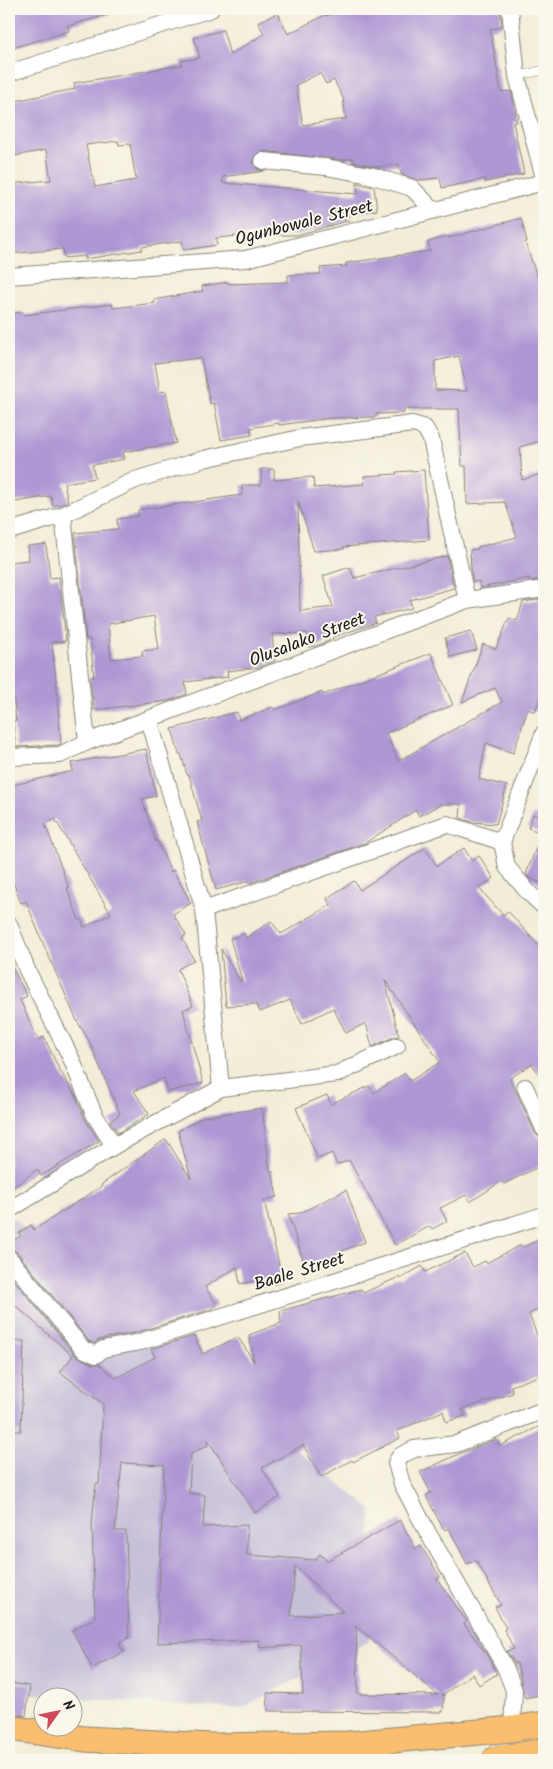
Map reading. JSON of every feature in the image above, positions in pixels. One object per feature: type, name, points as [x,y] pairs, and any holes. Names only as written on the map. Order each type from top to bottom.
[{"type":"highway","points":[[496,1760],[544,1753]]},
{"type":"main road","points":[[9,1728],[85,1739],[210,1746],[349,1744],[512,1729],[544,1724]]},
{"type":"street","points":[[9,73],[211,9]]},
{"type":"street","points":[[510,9],[518,76],[544,178]]},
{"type":"street","points":[[263,161],[326,167],[370,175],[412,188],[433,210]]},
{"type":"street","name":"Ogunbowale Street","points":[[9,276],[246,259],[544,182]]},
{"type":"street","points":[[9,531],[63,514],[135,480],[204,459],[300,438],[413,424],[424,428],[431,439],[467,600]]},
{"type":"street","points":[[63,514],[87,742]]},
{"type":"street","name":"Olusalako Street","points":[[9,757],[60,755],[87,742],[467,600],[544,589]]},
{"type":"street","points":[[149,719],[204,910],[221,1088]]},
{"type":"street","points":[[544,733],[502,842],[507,867],[528,892],[544,907]]},
{"type":"street","points":[[204,910],[447,824],[502,842]]},
{"type":"street","points":[[9,924],[26,970],[71,1058],[94,1114],[114,1146]]},
{"type":"street","points":[[9,1210],[114,1146],[221,1088],[337,1074],[397,1046]]},
{"type":"street","points":[[525,1087],[544,1129]]},
{"type":"street","name":"Baale Street","points":[[9,1258],[83,1350],[96,1355],[103,1349],[140,1342],[544,1215]]},
{"type":"street","points":[[512,1729],[514,1690],[505,1667],[428,1533],[402,1484],[396,1463],[400,1456],[414,1449],[456,1444],[544,1410]]},
{"type":"lane","points":[[518,76],[544,70]]},
{"type":"shaded area","points":[[9,1215],[219,1388],[371,1509],[369,1641],[240,1709],[82,1699],[82,1686],[32,1686],[32,1694],[9,1692]]},
{"type":"building","points":[[9,9],[113,9],[114,13],[67,26],[69,31],[9,49]]},
{"type":"building","points":[[344,9],[500,9],[502,27],[490,29],[501,92],[511,91],[515,108],[517,122],[513,122],[524,174],[485,182],[485,179],[442,188],[440,178],[418,180],[401,174],[399,164],[379,167],[353,162],[353,158],[341,160],[263,151],[255,155],[253,161],[257,169],[264,171],[223,177],[223,183],[358,194],[357,183],[374,187],[377,210],[348,213],[350,220],[297,235],[272,235],[272,233],[216,238],[217,245],[184,250],[182,241],[142,247],[142,250],[85,259],[85,256],[64,258],[63,249],[9,254],[9,184],[51,180],[46,150],[9,157],[9,102],[75,89],[74,83],[182,65],[181,61],[200,58],[194,38],[223,30],[230,55],[264,34],[258,22],[278,13],[288,34]],"holes":[[[320,73],[326,84],[334,80],[343,98],[346,119],[303,125],[296,85]],[[118,141],[119,145],[130,144],[136,180],[95,187],[86,145]]]},
{"type":"building","points":[[521,218],[527,242],[525,242],[544,296],[544,440],[520,447],[522,480],[544,473],[544,579],[529,581],[530,578],[480,588],[479,581],[473,582],[470,550],[517,537],[505,502],[467,504],[466,466],[462,466],[459,409],[404,409],[404,413],[376,414],[376,417],[331,418],[279,425],[279,423],[250,428],[252,435],[221,440],[214,403],[210,404],[201,358],[155,363],[160,392],[166,391],[176,443],[123,452],[125,459],[92,465],[95,478],[64,483],[68,502],[53,506],[51,496],[15,502],[9,467],[9,418],[11,418],[9,404],[9,314],[23,312],[24,315],[112,304],[113,308],[155,303],[154,300],[203,291],[202,286],[229,282],[229,284],[288,282],[288,275],[321,274],[320,268],[347,266],[346,263],[430,251],[428,242],[449,236],[449,238]],"holes":[[[459,356],[467,391],[435,390],[435,361]]]},
{"type":"building","points":[[261,469],[274,469],[274,480],[313,477],[314,488],[365,484],[364,476],[424,470],[429,540],[314,551],[298,501],[300,611],[333,607],[323,576],[350,567],[354,578],[447,556],[454,588],[410,600],[412,608],[374,617],[376,623],[333,637],[333,639],[316,646],[309,647],[307,633],[272,634],[275,661],[260,667],[227,671],[228,677],[185,682],[187,694],[168,701],[94,710],[90,677],[94,677],[90,639],[86,639],[75,533],[118,529],[117,519],[139,516],[138,510],[242,495],[242,485],[261,485]],"holes":[[[154,616],[159,649],[142,651],[143,656],[111,659],[108,624]]]},
{"type":"building","points":[[46,544],[50,578],[59,577],[66,641],[52,642],[61,744],[16,747],[13,721],[16,721],[11,672],[9,672],[9,599],[11,598],[9,562],[29,560],[28,546]]},
{"type":"building","points":[[544,599],[544,688],[535,712],[528,709],[513,753],[486,743],[479,779],[507,786],[496,824],[472,822],[460,818],[461,804],[441,804],[419,816],[416,810],[365,843],[250,883],[249,881],[216,890],[197,822],[202,821],[189,775],[187,775],[181,754],[179,754],[172,729],[237,712],[239,720],[273,707],[275,710],[322,692],[323,695],[431,653],[453,705],[386,733],[398,761],[502,702],[495,688],[462,702],[483,644],[496,649],[509,618],[517,621],[523,602]]},
{"type":"building","points":[[471,631],[477,650],[450,657],[445,638]]},
{"type":"building","points":[[146,749],[156,796],[142,799],[156,842],[171,872],[173,870],[191,903],[173,914],[186,935],[182,938],[194,960],[178,969],[193,1006],[183,1010],[203,1083],[168,1092],[164,1078],[134,1091],[149,1114],[118,1133],[110,1121],[120,1114],[89,1041],[76,1019],[26,901],[21,903],[9,871],[9,786],[73,771],[71,763]],"holes":[[[55,819],[111,914],[84,927],[81,919],[79,920],[45,824]]]},
{"type":"building","points":[[533,814],[544,819],[544,884],[529,878],[526,874],[542,833],[528,828]]},
{"type":"building","points":[[425,848],[437,866],[464,848],[472,861],[479,856],[494,878],[479,888],[503,915],[508,911],[544,952],[544,1081],[532,1064],[510,1078],[535,1133],[544,1142],[544,1164],[504,1184],[502,1181],[470,1202],[466,1195],[440,1208],[447,1221],[432,1229],[430,1226],[395,1245],[349,1160],[337,1165],[332,1153],[318,1159],[296,1108],[327,1095],[331,1104],[369,1086],[374,1093],[405,1073],[410,1081],[440,1062],[385,980],[399,1036],[372,1047],[366,1023],[346,1033],[333,1008],[302,1024],[290,1000],[260,1012],[256,1004],[226,1006],[221,949],[240,981],[242,981],[230,938],[244,933],[246,938],[271,921],[281,934],[331,905],[327,898],[354,881],[360,890]]},
{"type":"building","points":[[9,961],[27,996],[20,1000],[38,1040],[44,1037],[60,1071],[75,1094],[85,1119],[99,1141],[41,1176],[37,1169],[9,1191]]},
{"type":"building","points":[[262,1108],[270,1171],[272,1171],[277,1197],[264,1200],[283,1282],[257,1288],[256,1281],[240,1284],[237,1267],[205,1287],[217,1305],[209,1310],[138,1332],[101,1339],[94,1343],[89,1341],[17,1252],[9,1248],[9,1243],[21,1236],[19,1233],[31,1225],[34,1230],[102,1186],[102,1184],[166,1139],[191,1179],[178,1131],[203,1117]]},
{"type":"building","points":[[346,1190],[365,1242],[339,1252],[340,1256],[305,1266],[288,1214],[300,1213]]},
{"type":"building","points":[[544,1238],[544,1306],[529,1314],[544,1354],[544,1374],[511,1386],[513,1393],[462,1409],[465,1416],[446,1422],[443,1411],[397,1431],[400,1438],[353,1462],[352,1460],[321,1477],[303,1445],[262,1468],[280,1497],[255,1513],[208,1440],[208,1445],[191,1454],[189,1493],[205,1495],[203,1527],[247,1525],[247,1555],[315,1560],[320,1554],[327,1561],[400,1520],[416,1549],[421,1546],[440,1577],[437,1579],[467,1622],[464,1624],[485,1652],[497,1674],[479,1685],[472,1674],[442,1695],[444,1695],[443,1712],[268,1711],[267,1693],[303,1694],[301,1645],[260,1648],[259,1640],[157,1643],[164,1465],[122,1463],[115,1531],[126,1531],[129,1638],[119,1643],[124,1652],[92,1668],[72,1630],[95,1618],[92,1522],[96,1484],[99,1484],[103,1404],[60,1372],[73,1356],[9,1300],[9,1274],[75,1355],[92,1364],[99,1364],[116,1378],[155,1357],[151,1349],[194,1336],[203,1354],[238,1337],[254,1362],[249,1335],[281,1323],[280,1311],[361,1289],[363,1293],[399,1277],[400,1279],[422,1266],[425,1272],[465,1253],[473,1267],[485,1261],[486,1263],[521,1245],[523,1247]],"holes":[[[295,1566],[343,1612],[291,1616]],[[356,1626],[438,1695],[358,1694]]]},
{"type":"building","points":[[9,1341],[24,1341],[21,1431],[9,1431]]},
{"type":"building","points":[[544,1424],[544,1694],[525,1698],[517,1663],[515,1664],[507,1651],[514,1649],[495,1607],[501,1605],[476,1560],[467,1564],[449,1528],[444,1530],[426,1496],[431,1493],[420,1472],[497,1439],[500,1446]]},
{"type":"building","points":[[9,1683],[30,1686],[26,1716],[9,1714]]}]
